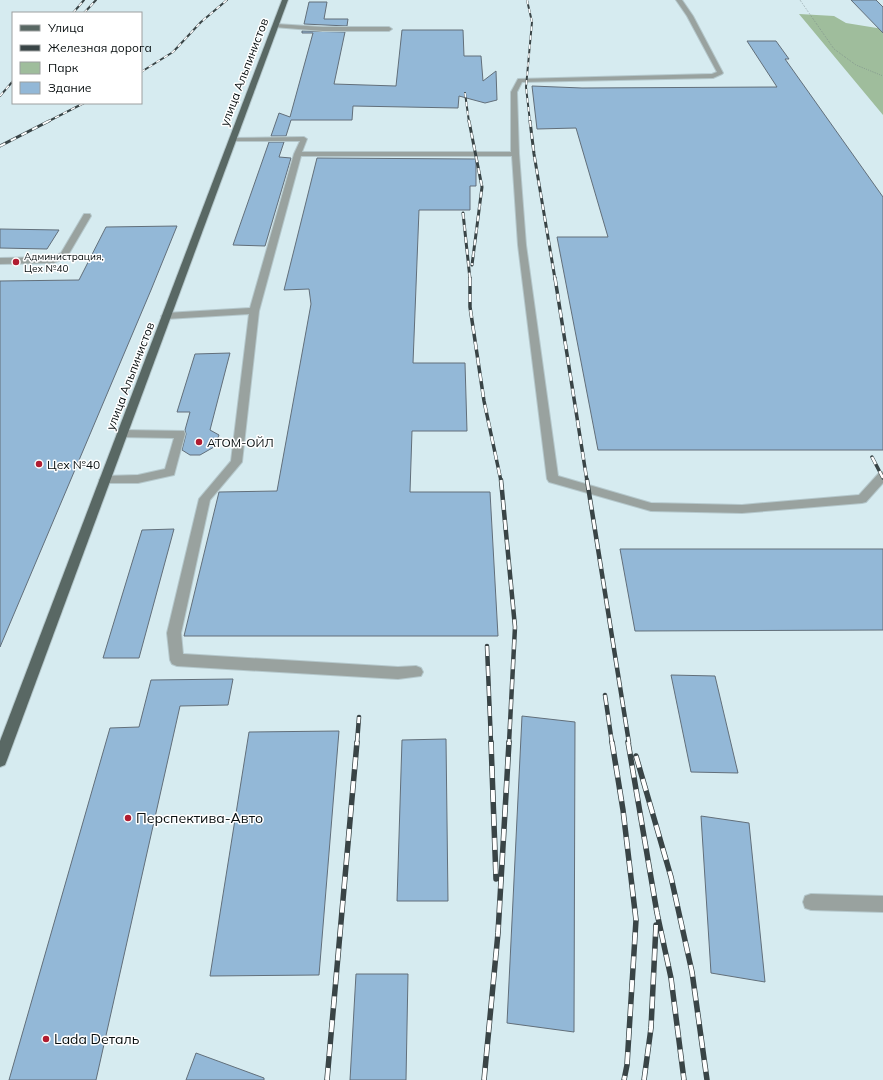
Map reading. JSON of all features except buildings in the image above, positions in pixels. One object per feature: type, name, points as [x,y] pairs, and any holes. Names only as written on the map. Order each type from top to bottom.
[{"type":"main road","name":"улица Альпинистов","points":[[0,760],[285,0]]},
{"type":"lane","points":[[679,0],[690,16],[720,73],[713,76],[520,80],[514,92],[515,154],[522,245],[553,479],[651,507],[742,509],[862,499],[883,476]]},
{"type":"lane","points":[[276,26],[323,29],[389,29]]},
{"type":"lane","points":[[233,139],[304,140],[298,154],[254,311],[236,462],[204,500],[174,633],[177,660],[398,673],[416,672]]},
{"type":"lane","points":[[298,154],[515,154]]},
{"type":"lane","points":[[0,261],[54,260],[64,255],[87,216]]},
{"type":"lane","points":[[166,316],[254,311]]},
{"type":"lane","points":[[105,480],[138,479],[170,472],[180,434],[122,434]]},
{"type":"lane","points":[[810,902],[883,904]]},
{"type":"path","points":[[800,0],[834,50],[856,66],[883,76]]},
{"type":"green space","points":[[799,14],[834,16],[846,23],[883,29],[883,115]]},
{"type":"railway","points":[[74,12],[84,0]]},
{"type":"railway","points":[[85,12],[96,0]]},
{"type":"railway","points":[[142,71],[173,52],[201,22],[227,0]]},
{"type":"railway","points":[[527,0],[532,22],[526,87],[530,122]]},
{"type":"railway","points":[[0,96],[12,82]]},
{"type":"railway","points":[[465,93],[469,122]]},
{"type":"railway","points":[[47,122],[82,104]]},
{"type":"railway","points":[[0,146],[49,121]]},
{"type":"railway","points":[[469,121],[482,187],[472,265]]},
{"type":"railway","points":[[530,121],[534,154],[555,279]]},
{"type":"railway","points":[[463,213],[470,279]]},
{"type":"railway","points":[[555,278],[587,481]]},
{"type":"railway","points":[[470,279],[470,307],[484,401],[501,481]]},
{"type":"railway","points":[[872,457],[883,478]]},
{"type":"railway","points":[[501,480],[515,627],[509,743]]},
{"type":"railway","points":[[587,480],[629,743]]},
{"type":"railway","points":[[487,646],[491,743]]},
{"type":"railway","points":[[605,695],[612,743]]},
{"type":"railway","points":[[357,743],[359,717]]},
{"type":"railway","points":[[327,1080],[357,742]]},
{"type":"railway","points":[[491,742],[496,879]]},
{"type":"railway","points":[[484,1080],[498,933],[509,742]]},
{"type":"railway","points":[[612,742],[623,810],[636,920],[627,1065],[624,1080]]},
{"type":"railway","points":[[628,742],[657,913],[671,978],[684,1080]]},
{"type":"railway","points":[[636,756],[671,877],[692,972],[707,1080]]},
{"type":"railway","points":[[644,1080],[651,1028],[656,925]]},
{"type":"place","name":"Администрация, Цех №40","points":[[16,262]]},
{"type":"place","name":"АТОМ-ОЙЛ","points":[[199,442]]},
{"type":"place","name":"Цех №40","points":[[39,464]]},
{"type":"place","name":"Перспектива-Авто","points":[[128,818]]},
{"type":"place","name":"Lada Dеталь","points":[[46,1039]]}]
